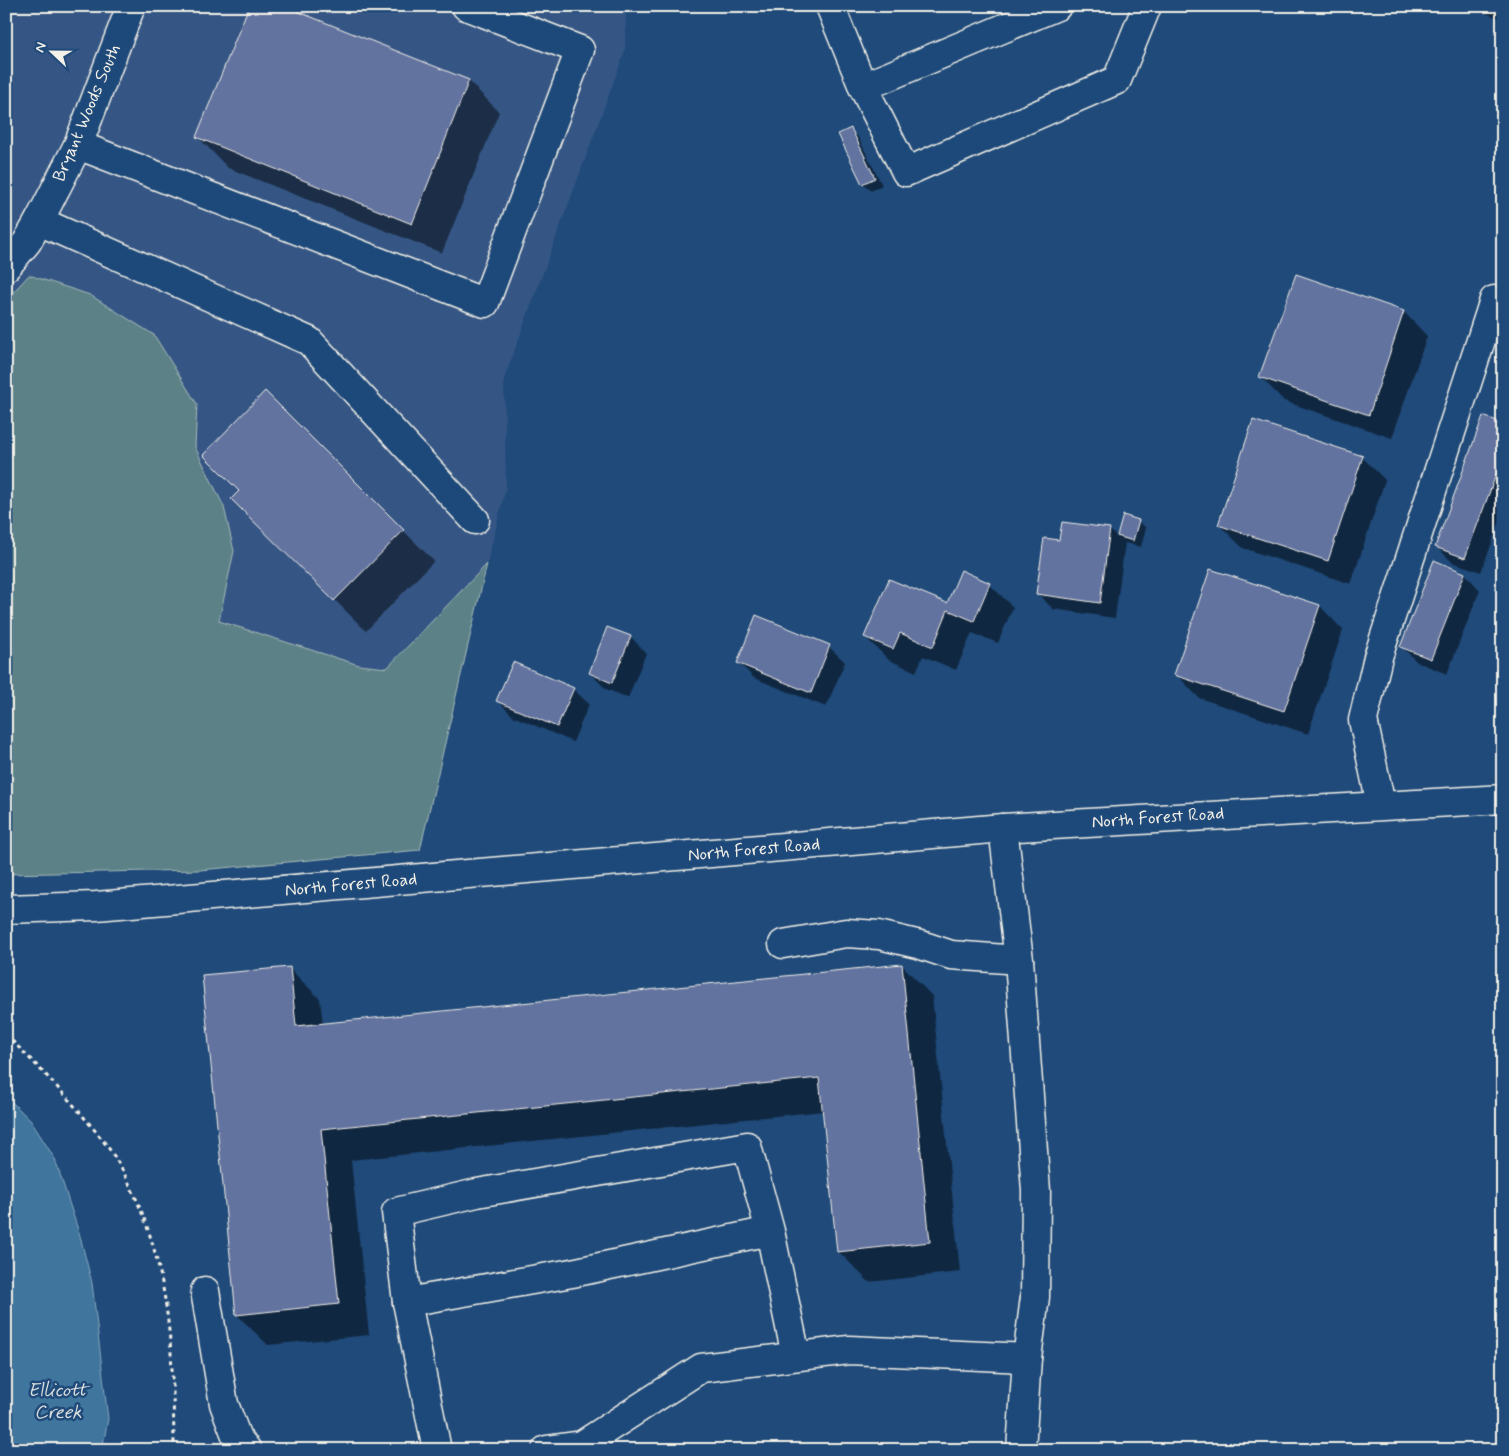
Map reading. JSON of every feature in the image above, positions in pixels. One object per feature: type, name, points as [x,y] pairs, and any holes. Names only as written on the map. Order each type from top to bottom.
[{"type":"street","name":"Bryant Woods South","points":[[6,266],[27,242],[78,145],[131,6]]},
{"type":"street","points":[[78,145],[485,303],[580,50],[466,6]]},
{"type":"street","points":[[830,6],[863,86],[906,172],[1117,80],[1146,6]]},
{"type":"street","points":[[863,86],[1057,6]]},
{"type":"street","points":[[39,221],[309,341],[475,520]]},
{"type":"street","points":[[1381,805],[1363,720],[1378,657],[1494,300]]},
{"type":"street","name":"North Forest Road","points":[[6,909],[106,905],[1003,828],[1503,798]]},
{"type":"street","points":[[1003,828],[1020,960],[1036,1191],[1035,1297],[1027,1358],[1021,1450]]},
{"type":"street","points":[[783,944],[846,933],[871,934],[921,946],[951,956],[1020,960]]},
{"type":"street","points":[[437,1450],[406,1302],[396,1212],[477,1193],[747,1146],[770,1231],[796,1356]]},
{"type":"street","points":[[406,1302],[572,1273],[770,1231]]},
{"type":"street","points":[[205,1291],[224,1404],[237,1438],[247,1450]]},
{"type":"street","points":[[546,1450],[581,1448],[701,1368],[849,1350],[1027,1358]]},
{"type":"path","points":[[6,1035],[45,1073],[96,1131],[120,1165],[142,1211],[161,1275],[169,1321],[173,1361],[174,1450]]},
{"type":"shaded area","points":[[6,6],[626,6],[625,51],[504,379],[506,487],[487,564],[387,668],[359,665],[218,621],[234,551],[224,507],[195,447],[197,404],[154,336],[90,295],[29,275],[6,300]]},
{"type":"green space","points":[[29,275],[90,295],[154,335],[197,404],[195,447],[224,507],[234,551],[219,621],[359,665],[387,668],[487,564],[420,850],[200,870],[6,874],[6,300]]},
{"type":"water","name":"Ellicott Creek","points":[[6,1096],[31,1121],[55,1159],[80,1236],[92,1283],[108,1419],[102,1450],[6,1450],[9,1372],[6,1346]]},
{"type":"building","points":[[249,6],[284,6],[469,80],[412,224],[196,137]]},
{"type":"building","points":[[851,128],[875,178],[862,184],[838,134]]},
{"type":"building","points":[[1296,274],[1404,311],[1369,415],[1259,377]]},
{"type":"building","points":[[265,391],[404,530],[334,601],[231,499],[239,491],[203,455]]},
{"type":"building","points":[[1483,416],[1503,423],[1503,456],[1465,558],[1435,547]]},
{"type":"building","points":[[1253,420],[1363,456],[1328,561],[1218,525]]},
{"type":"building","points":[[1123,515],[1139,520],[1133,541],[1117,536]]},
{"type":"building","points":[[1062,522],[1110,528],[1100,603],[1036,594],[1044,538],[1059,540]]},
{"type":"building","points":[[1434,560],[1465,573],[1431,659],[1400,647]]},
{"type":"building","points":[[1210,569],[1320,605],[1284,711],[1174,675]]},
{"type":"building","points":[[961,570],[990,583],[974,621],[948,610],[933,647],[900,633],[893,649],[864,637],[889,579],[947,603]]},
{"type":"building","points":[[756,615],[830,645],[811,693],[737,663]]},
{"type":"building","points":[[607,627],[631,636],[612,683],[589,673]]},
{"type":"building","points":[[513,662],[574,688],[557,727],[496,701]]},
{"type":"building","points":[[902,964],[930,1242],[837,1252],[819,1078],[321,1129],[339,1304],[236,1315],[202,975],[290,967],[296,1026]]}]
